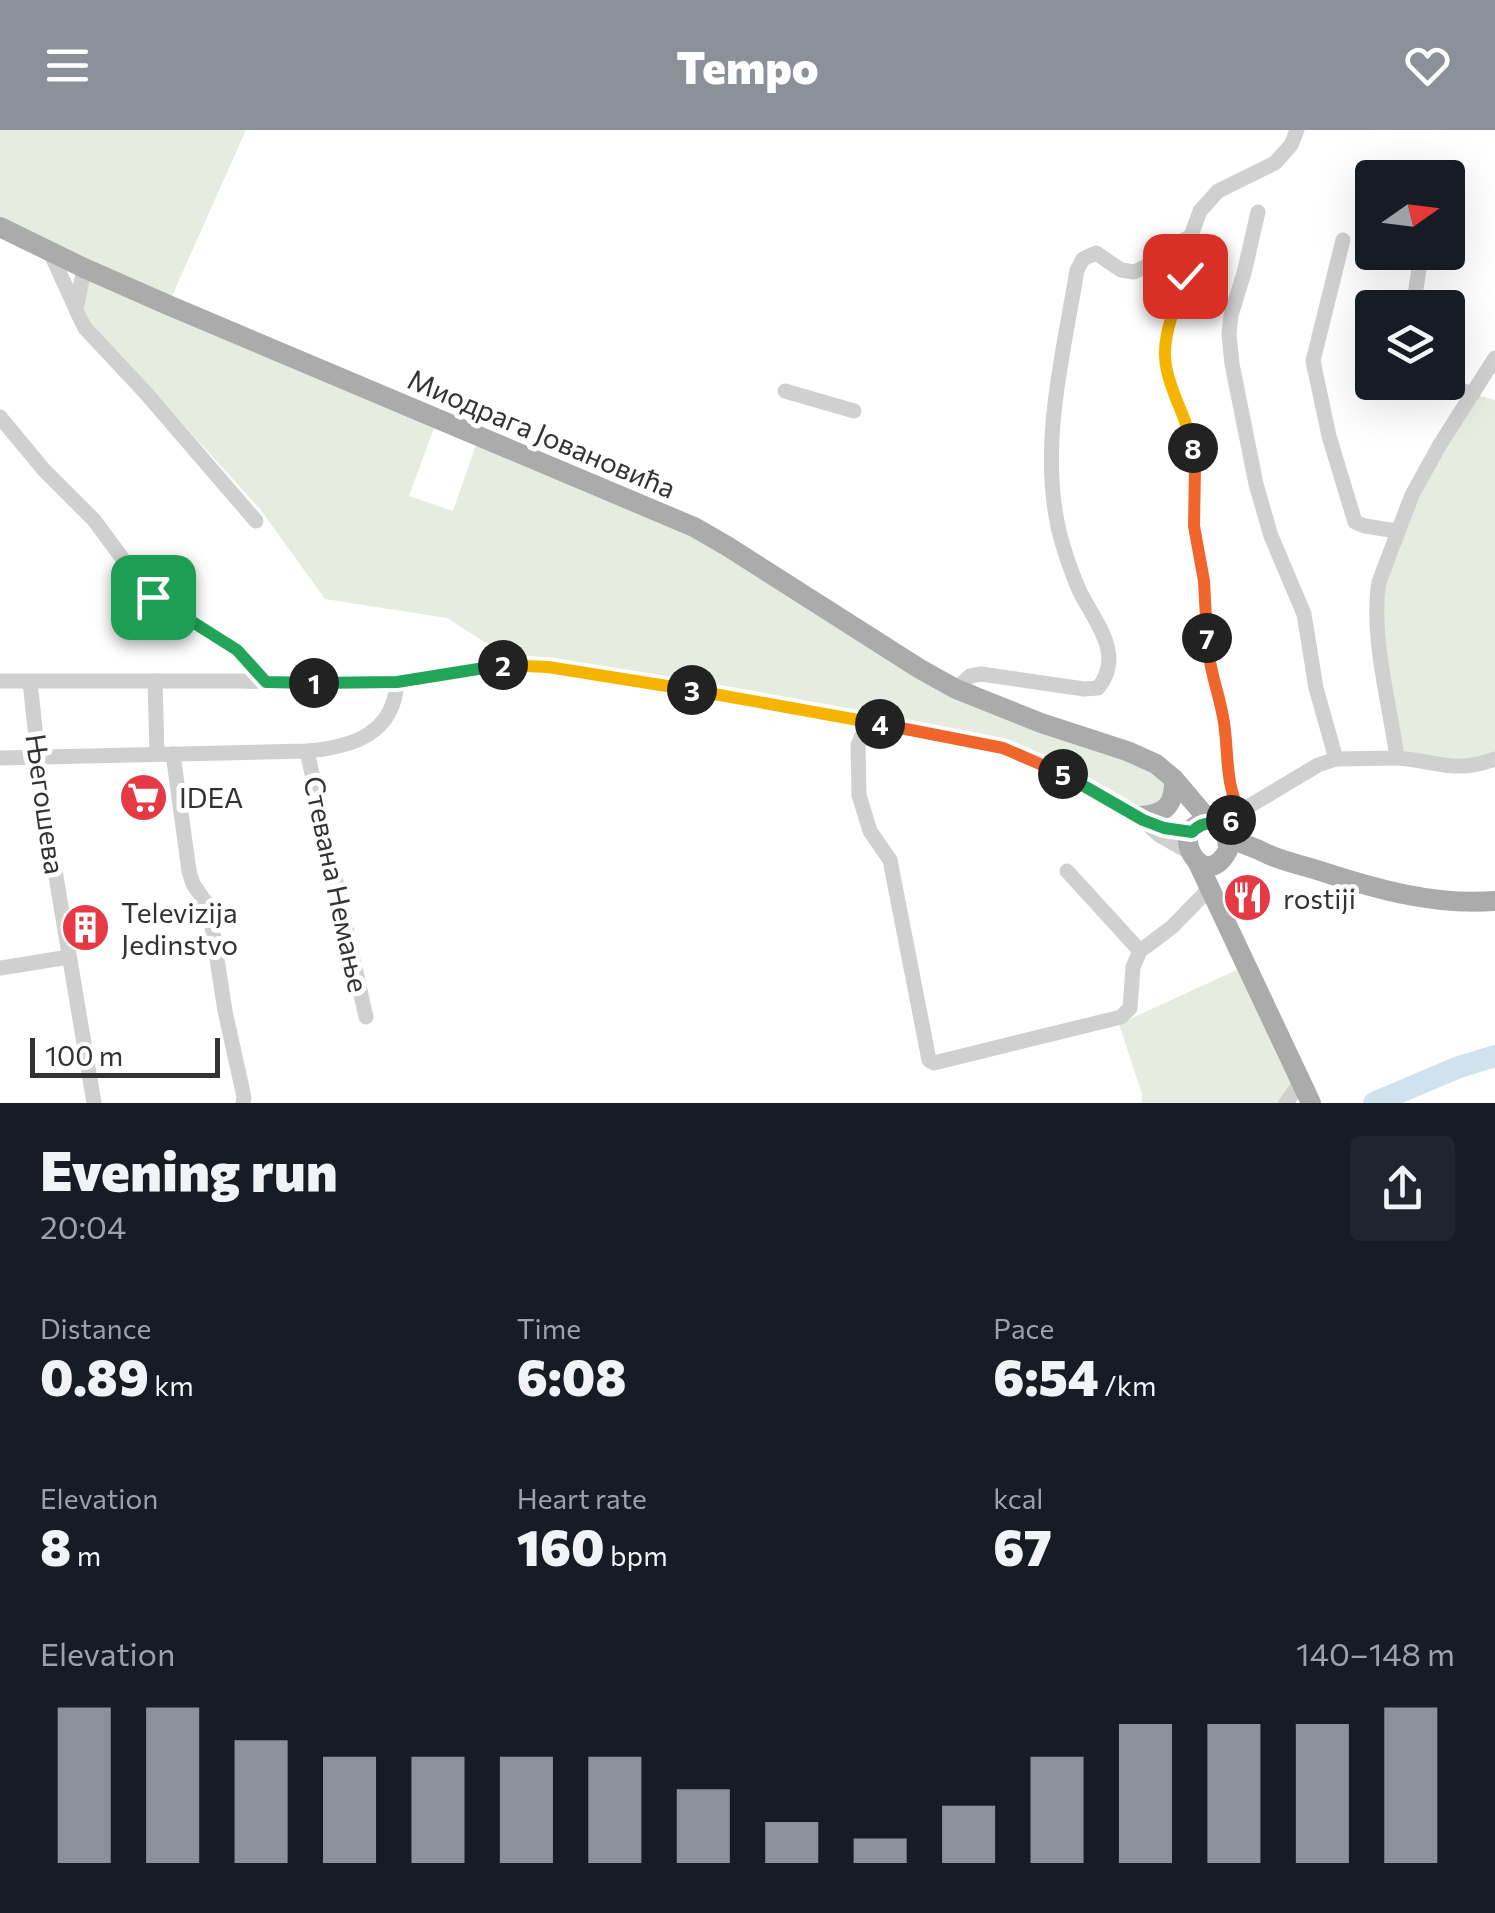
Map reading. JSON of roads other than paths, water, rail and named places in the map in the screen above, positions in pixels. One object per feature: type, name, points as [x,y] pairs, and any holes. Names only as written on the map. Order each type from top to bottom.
[{"type":"main road","name":"Миодрага Јовановића","points":[[0,226],[84,268],[694,527],[956,689],[1041,723],[1128,751],[1156,764],[1177,782]]},
{"type":"main road","points":[[1141,818],[1165,809],[1177,782]]},
{"type":"main road","points":[[1177,782],[1208,843],[1221,908]]},
{"type":"main road","points":[[1208,843],[1267,854],[1354,882],[1414,896],[1454,902],[1495,901]]},
{"type":"main road","points":[[1208,843],[1210,888],[1311,1103]]},
{"type":"street","points":[[1241,811],[1232,790],[1222,712],[1208,660],[1204,581],[1194,526],[1192,444],[1166,366],[1165,344],[1185,276],[1191,236],[1204,204],[1218,191],[1275,163],[1296,130]]},
{"type":"street","points":[[1258,212],[1230,325],[1232,364],[1256,484],[1271,536],[1304,614],[1316,688],[1336,759]]},
{"type":"street","points":[[956,689],[970,676],[981,674],[1084,689],[1098,688],[1105,680],[1107,647],[1098,619],[1072,573],[1053,491],[1050,442],[1077,270],[1084,259],[1096,253],[1121,270],[1134,272],[1191,236]]},
{"type":"street","points":[[1342,240],[1313,361],[1355,522],[1397,530]]},
{"type":"street","points":[[50,252],[85,328],[256,521]]},
{"type":"street","points":[[76,310],[84,268]]},
{"type":"street","points":[[1397,758],[1381,655],[1376,596],[1379,582],[1397,530],[1425,471],[1494,361]]},
{"type":"street","points":[[785,391],[854,412]]},
{"type":"street","points":[[1465,392],[1472,394]]},
{"type":"street","points":[[0,418],[94,520],[144,589],[237,650],[266,682]]},
{"type":"street","points":[[0,681],[366,684],[530,665],[656,683],[993,745],[1090,788],[1141,818],[1208,843],[1241,811],[1318,765],[1336,759],[1397,758],[1466,768],[1495,759]]},
{"type":"street","points":[[155,681],[165,754],[189,871],[210,914],[243,1103]]},
{"type":"street","name":"Његошева","points":[[30,682],[42,793],[94,1103]]},
{"type":"street","name":"Стевана Немање","points":[[0,758],[307,751],[344,746],[372,732],[395,703],[397,682]]},
{"type":"street","points":[[868,722],[858,745],[860,794],[870,831],[890,860],[929,1060],[934,1063],[1121,1017],[1130,1008],[1133,967],[1140,951],[1172,927],[1210,888]]},
{"type":"street","name":"Стевана Немање","points":[[307,751],[366,1017]]},
{"type":"street","points":[[1067,870],[1140,951]]},
{"type":"street","points":[[0,968],[69,957]]},
{"type":"street","points":[[1286,1103],[1301,1082]]},
{"type":"waterway","points":[[1374,1103],[1495,1056]]},
{"type":"place","name":"IDEA","points":[[144,797]]},
{"type":"place","name":"rostiji","points":[[1248,898]]},
{"type":"place","name":"Televizija Jedinstvo","points":[[86,928]]}]
